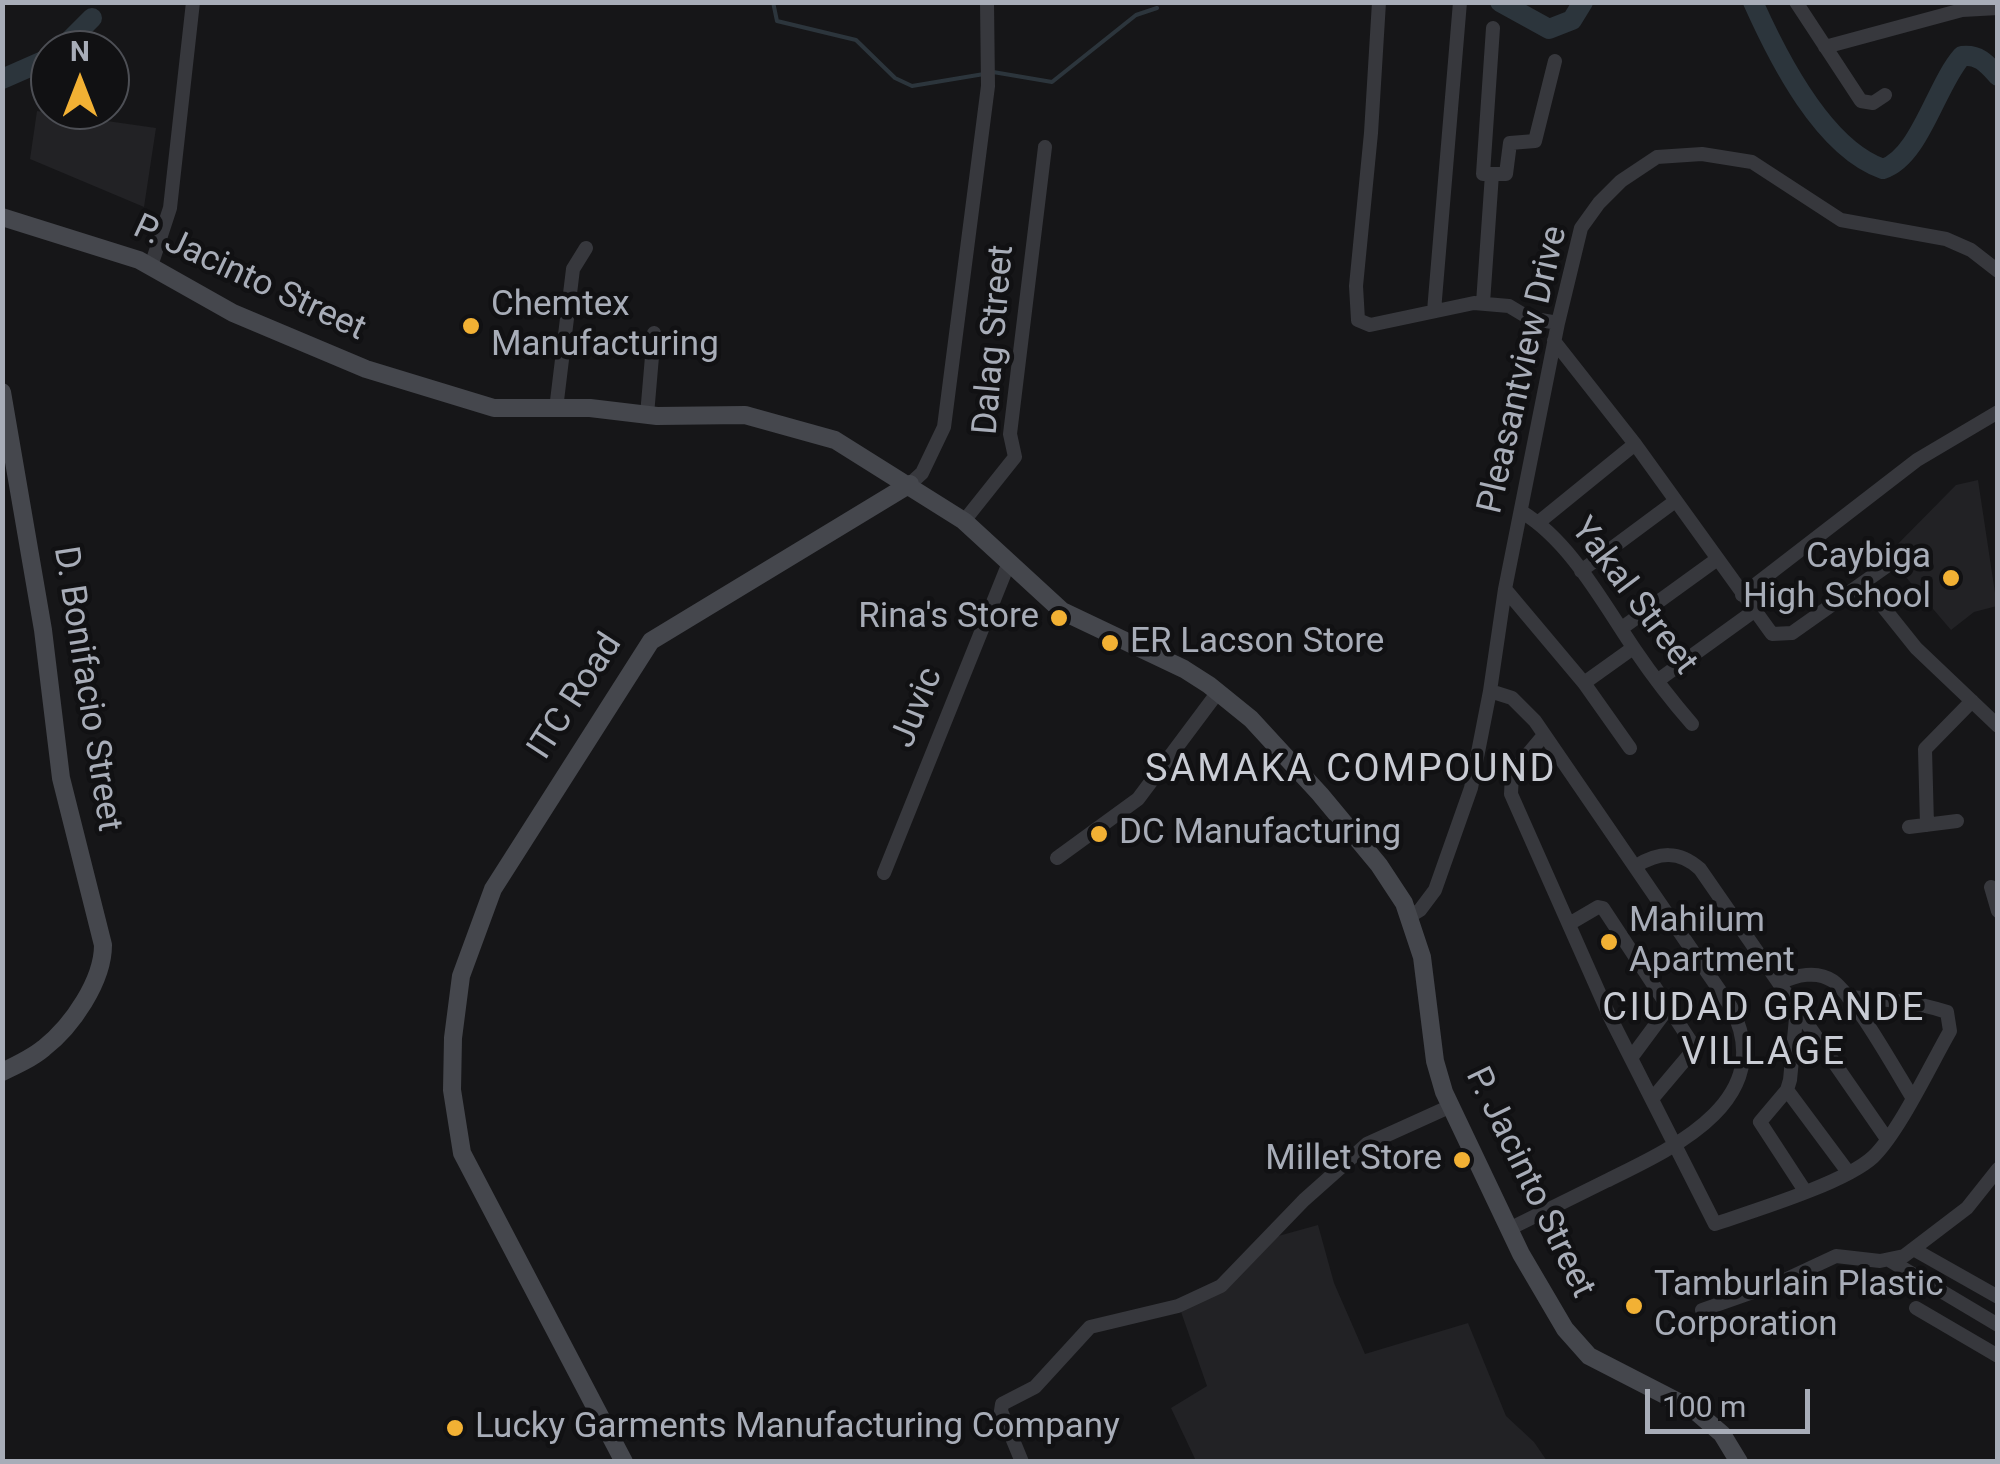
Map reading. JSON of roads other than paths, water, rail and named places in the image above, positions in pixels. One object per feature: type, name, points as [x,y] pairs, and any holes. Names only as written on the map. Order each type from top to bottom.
[{"type":"street","points":[[151,266],[170,208],[193,2]]},
{"type":"street","name":"ITC Road","points":[[624,1462],[462,1153],[452,1090],[453,1038],[461,976],[492,889],[651,642],[922,473],[944,426],[988,86],[987,2]]},
{"type":"street","points":[[1379,2],[1356,314],[1370,325],[1483,303],[1508,306],[1529,318],[1558,324]]},
{"type":"street","points":[[1434,311],[1460,2]]},
{"type":"street","points":[[1796,2],[1860,101],[1872,103],[1884,95]]},
{"type":"street","points":[[1826,47],[1961,6],[1998,8]]},
{"type":"street","points":[[1493,28],[1483,174],[1506,174],[1510,143],[1535,142],[1555,62]]},
{"type":"street","name":"Dalag Street","points":[[964,521],[1015,456],[1010,434],[1045,147]]},
{"type":"street","name":"Pleasantview Drive","points":[[1410,916],[1428,901],[1441,878],[1471,788],[1505,589],[1581,228],[1621,180],[1658,157],[1702,154],[1752,162],[1841,220],[1946,240],[1971,250],[1998,272]]},
{"type":"street","points":[[1483,303],[1492,174]]},
{"type":"street","name":"P. Jacinto Street","points":[[2,217],[151,266],[233,312],[366,369],[494,408],[745,415],[819,433],[910,484],[964,521],[1062,611],[1184,669],[1218,692],[1251,720],[1320,794],[1379,866],[1410,916],[1422,957],[1435,1061],[1450,1106],[1552,1308],[1584,1352],[1694,1410],[1722,1434],[1739,1462]]},
{"type":"street","points":[[556,409],[573,270],[586,248]]},
{"type":"street","points":[[647,415],[654,333]]},
{"type":"street","points":[[1554,342],[1635,444],[1772,634],[1787,634],[1890,564]]},
{"type":"street","name":"D. Bonifacio Street","points":[[2,392],[41,618],[61,778],[100,922],[103,954],[96,978],[54,1039],[2,1072]]},
{"type":"street","points":[[1742,595],[1917,460],[1998,412]]},
{"type":"street","points":[[1539,522],[1635,444]]},
{"type":"street","points":[[1581,572],[1674,502]]},
{"type":"street","name":"Yakal Street","points":[[1522,512],[1539,522],[1581,572],[1692,724]]},
{"type":"street","points":[[1622,628],[1716,560]]},
{"type":"street","name":"Juvic","points":[[884,874],[1008,565]]},
{"type":"street","points":[[1864,583],[1916,648],[1998,726]]},
{"type":"street","points":[[1505,589],[1584,683],[1630,748]]},
{"type":"street","points":[[1657,681],[1754,611]]},
{"type":"street","points":[[1584,683],[1633,648]]},
{"type":"street","points":[[1490,690],[1519,703],[1636,866],[1731,1007],[1744,1037],[1745,1055],[1734,1087],[1714,1115],[1675,1146],[1509,1229]]},
{"type":"street","points":[[1056,858],[1138,799],[1218,692]]},
{"type":"street","points":[[1927,825],[1925,749],[1972,701]]},
{"type":"street","points":[[1544,735],[1512,773],[1510,788],[1631,1058],[1715,1224],[1805,1191],[1873,1156],[1950,1030],[1947,1012],[1907,1000],[1848,997]]},
{"type":"street","points":[[1909,827],[1957,821]]},
{"type":"street","points":[[1636,866],[1670,854],[1693,862],[1780,982],[1886,1140]]},
{"type":"street","points":[[1992,887],[1998,911]]},
{"type":"street","points":[[1570,924],[1598,906],[1602,908],[1695,1048],[1652,1099]]},
{"type":"street","points":[[1780,982],[1801,975],[1832,980],[1848,997],[1912,1097]]},
{"type":"street","points":[[1797,1007],[1794,1062],[1787,1090],[1760,1122],[1805,1191]]},
{"type":"street","points":[[1631,1058],[1668,1008]]},
{"type":"street","points":[[1787,1090],[1848,1172]]},
{"type":"street","points":[[1022,1462],[1001,1411],[1004,1402],[1035,1387],[1090,1326],[1178,1306],[1221,1286],[1304,1200],[1367,1144],[1450,1106]]},
{"type":"street","points":[[1702,1310],[1776,1284],[1836,1256],[1889,1260],[1915,1250],[1967,1208],[1998,1169]]},
{"type":"street","points":[[1915,1250],[1998,1296]]},
{"type":"street","points":[[1889,1260],[1998,1325]]},
{"type":"street","points":[[1916,1308],[1998,1356]]},
{"type":"waterway","points":[[773,2],[777,21],[856,40],[895,78],[912,86],[984,74]]},
{"type":"waterway","points":[[1500,2],[1549,29],[1572,20],[1583,2]]},
{"type":"waterway","points":[[1753,2],[1789,74],[1822,122],[1861,158],[1883,169],[1896,162],[1917,136],[1962,56],[1978,58],[1998,76]]},
{"type":"waterway","points":[[993,72],[1052,82],[1136,15],[1157,8]]},
{"type":"waterway","points":[[80,30],[92,18]]},
{"type":"waterway","points":[[2,79],[30,67]]},
{"type":"place","name":"Chemtex Manufacturing","points":[[471,326]]},
{"type":"place","name":"Caybiga High School","points":[[1951,578]]},
{"type":"place","name":"Rina's Store","points":[[1059,618]]},
{"type":"place","name":"ER Lacson Store","points":[[1110,643]]},
{"type":"place","name":"DC Manufacturing","points":[[1099,834]]},
{"type":"place","name":"Mahilum Apartment","points":[[1609,942]]},
{"type":"place","name":"Millet Store","points":[[1462,1160]]},
{"type":"place","name":"Tamburlain Plastic Corporation","points":[[1634,1306]]},
{"type":"place","name":"Lucky Garments Manufacturing Company","points":[[455,1428]]},
{"type":"district","name":"SAMAKA COMPOUND","points":[[1351,771]]},
{"type":"district","name":"CIUDAD GRANDE VILLAGE","points":[[1764,1032]]}]
